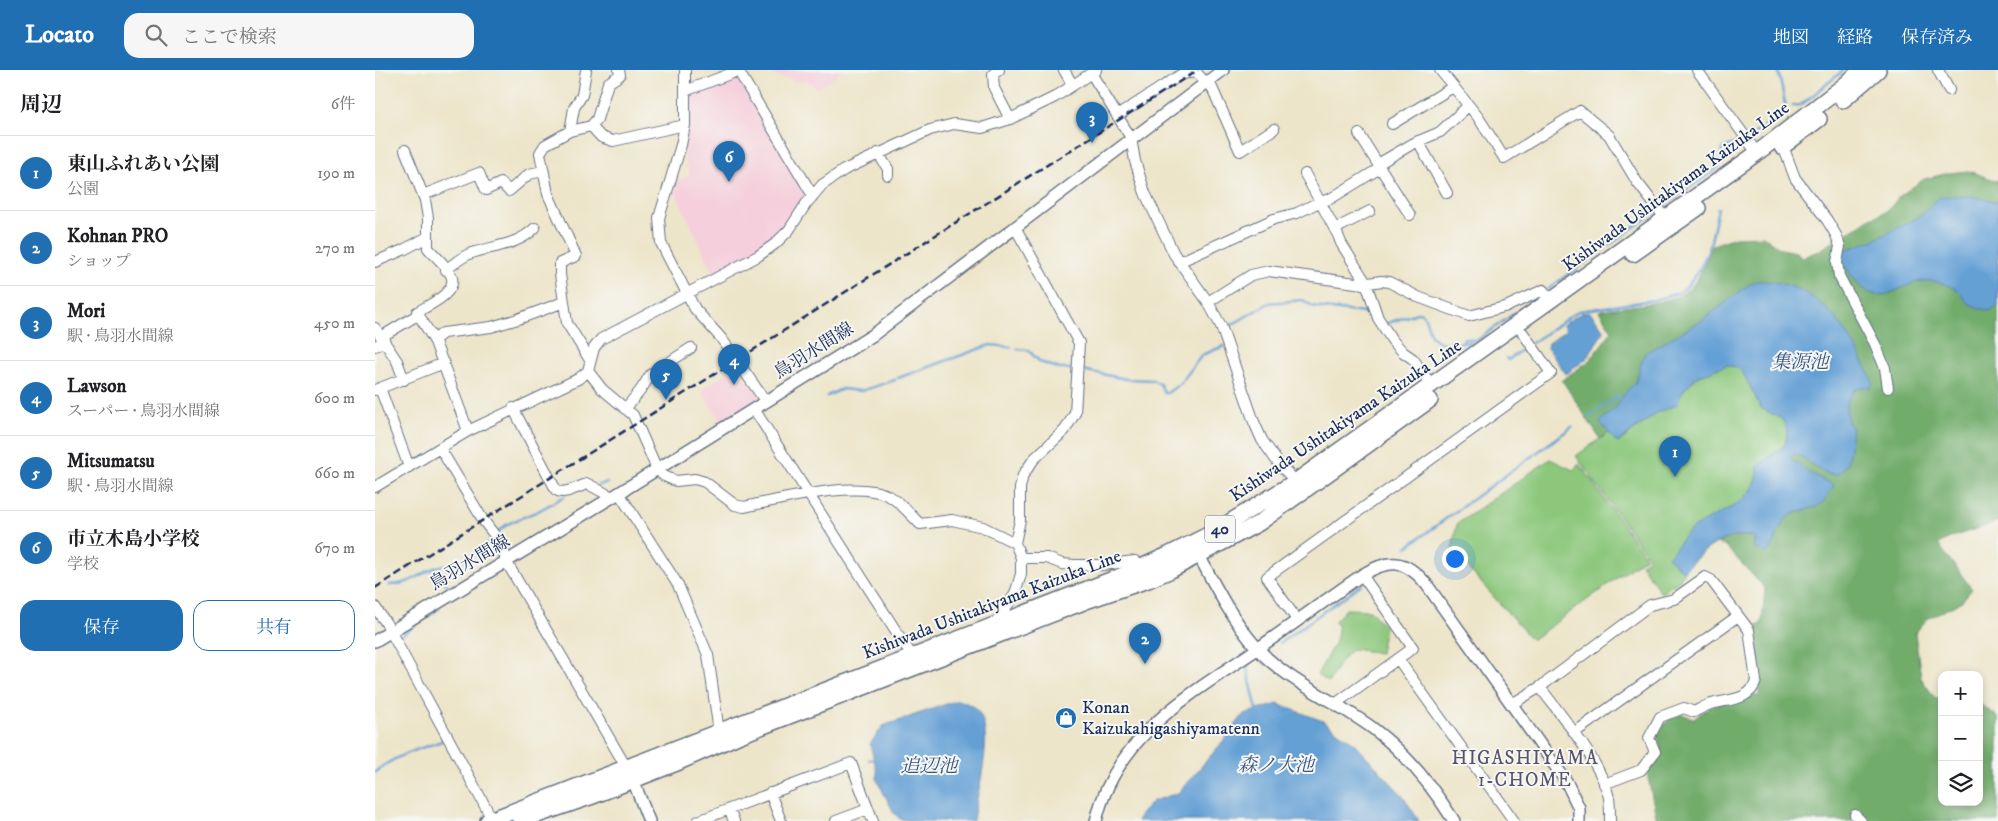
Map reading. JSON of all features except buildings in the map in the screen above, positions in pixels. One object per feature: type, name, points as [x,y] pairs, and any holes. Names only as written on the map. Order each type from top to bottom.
[{"type":"main road","name":"Kishiwada Ushitakiyama Kaizuka Line","points":[[1300,486],[1432,386],[1757,153],[1861,70]]},
{"type":"main road","name":"Kishiwada Ushitakiyama Kaizuka Line","points":[[490,820],[630,774],[679,762],[740,735],[1067,608],[1148,580],[1300,486],[1523,333],[1783,146],[1878,70]]},
{"type":"main road","name":"Kishiwada Ushitakiyama Kaizuka Line","points":[[520,821],[630,774],[719,732],[1141,567],[1196,550]]},
{"type":"street","points":[[570,131],[574,108],[581,95],[586,70]]},
{"type":"street","points":[[619,70],[620,75],[608,83],[597,119],[591,126],[570,131],[545,145],[540,153],[548,194],[576,256],[560,263],[567,323],[602,389],[633,415],[657,469],[664,476],[675,481],[695,479],[705,482],[735,505],[744,507],[850,488],[875,492],[889,496],[920,524],[952,520],[983,527],[1015,543]]},
{"type":"street","points":[[685,70],[685,125],[659,218],[661,243],[695,309],[721,338],[766,402]]},
{"type":"street","points":[[1064,70],[1072,84]]},
{"type":"street","name":"鳥羽水間線","points":[[375,641],[754,410],[873,334],[1223,70]]},
{"type":"street","points":[[1440,70],[1478,117],[1504,158],[1580,111],[1609,135],[1637,182],[1665,218]]},
{"type":"street","points":[[1697,70],[1757,153]]},
{"type":"street","points":[[1938,70],[1949,90]]},
{"type":"street","points":[[994,71],[994,88],[1010,119]]},
{"type":"street","points":[[375,487],[468,431],[513,408],[578,379],[589,365],[594,348],[601,340],[757,256],[775,244],[789,230],[822,185],[844,170],[929,130],[954,124],[982,128],[1010,119],[1036,108],[1094,71],[1117,116],[1131,138],[1135,160],[1145,193],[1179,262],[1208,302],[1221,326],[1253,422],[1262,440],[1279,464],[1300,486]]},
{"type":"street","points":[[685,91],[739,72],[813,196]]},
{"type":"street","points":[[1117,116],[1181,72],[1196,72],[1207,82],[1240,151],[1274,129]]},
{"type":"street","points":[[1392,124],[1453,87]]},
{"type":"street","points":[[1179,262],[1274,219],[1297,213],[1319,202],[1330,199],[1418,141],[1440,132],[1469,106]]},
{"type":"street","points":[[591,126],[601,137],[613,141],[685,125]]},
{"type":"street","points":[[1359,134],[1410,215]]},
{"type":"street","points":[[1418,141],[1447,193]]},
{"type":"street","points":[[1783,146],[1795,178],[1836,235],[1840,246],[1837,262],[1839,276],[1875,344],[1885,368],[1888,388]]},
{"type":"street","points":[[405,150],[423,195],[428,218],[428,248],[451,275],[452,283],[449,291],[417,312],[434,340],[444,363],[468,431]]},
{"type":"street","points":[[878,153],[889,175]]},
{"type":"street","points":[[423,195],[479,173],[486,190],[501,183],[509,191],[529,174],[543,171]]},
{"type":"street","points":[[1305,174],[1341,243],[1366,283],[1378,318],[1391,340],[1413,359],[1432,386]]},
{"type":"street","points":[[1335,229],[1370,212]]},
{"type":"street","points":[[995,624],[1015,594],[1021,574],[1021,558],[1015,543],[1020,520],[1020,488],[1023,475],[1034,458],[1065,430],[1075,413],[1079,343],[1015,227]]},
{"type":"street","points":[[446,270],[468,255],[518,241],[535,228]]},
{"type":"street","points":[[375,262],[428,237]]},
{"type":"street","points":[[1208,302],[1251,275],[1269,271],[1366,283],[1389,282],[1418,297],[1469,316],[1508,306],[1543,290],[1551,300]]},
{"type":"street","points":[[434,340],[443,333],[491,327],[564,302]]},
{"type":"street","points":[[404,380],[397,361],[379,338],[419,314]]},
{"type":"street","points":[[1297,620],[1267,577],[1551,373],[1523,333]]},
{"type":"street","points":[[625,408],[640,391],[651,374],[691,348]]},
{"type":"street","points":[[409,467],[377,389],[444,363]]},
{"type":"street","points":[[513,408],[556,490],[564,492],[587,484],[615,495],[678,585],[708,655],[719,732]]},
{"type":"street","points":[[754,410],[912,656]]},
{"type":"street","points":[[440,448],[483,520],[502,545],[506,562],[630,774],[649,821]]},
{"type":"street","points":[[1196,550],[1224,600],[1258,648],[1298,682],[1375,730],[1395,746],[1417,768],[1454,821]]},
{"type":"street","points":[[1021,558],[1047,558],[1062,564],[1075,565],[1135,561],[1141,567]]},
{"type":"street","points":[[1096,821],[1104,793],[1110,781],[1134,744],[1148,728],[1185,698],[1362,575],[1378,565],[1387,563],[1408,567],[1419,574],[1566,781],[1579,808],[1579,821]]},
{"type":"street","points":[[1335,704],[1413,648],[1362,575]]},
{"type":"street","points":[[1512,704],[1540,686],[1650,605],[1675,599],[1705,577],[1711,580],[1749,630],[1756,681],[1754,687],[1737,700],[1708,705],[1694,712],[1684,708],[1660,717],[1649,738],[1655,752],[1641,770],[1605,784]]},
{"type":"street","points":[[375,607],[490,820]]},
{"type":"street","points":[[1574,733],[1738,616]]},
{"type":"street","points":[[1398,659],[1514,821]]},
{"type":"street","points":[[1540,686],[1574,733],[1605,784],[1609,798],[1611,821]]},
{"type":"street","points":[[698,821],[851,763],[873,821]]},
{"type":"street","points":[[770,793],[781,821]]},
{"type":"street","points":[[729,809],[734,821]]},
{"type":"street","points":[[836,821],[868,809]]},
{"type":"shaded area","points":[[770,70],[839,70],[841,72],[817,90],[808,80],[803,82],[776,77]]},
{"type":"shaded area","points":[[736,74],[813,196],[775,244],[714,274],[676,194],[673,182],[690,175],[684,159],[684,148],[690,92]]},
{"type":"shaded area","points":[[731,370],[746,378],[760,397],[759,401],[723,424],[700,390]]},
{"type":"green space","points":[[1968,171],[1998,181],[1998,521],[1938,544],[1972,589],[1961,602],[1927,619],[1915,633],[1921,678],[1935,698],[1938,698],[1938,806],[1983,806],[1983,706],[1998,717],[1998,821],[1657,821],[1647,773],[1661,748],[1657,735],[1669,719],[1682,714],[1694,719],[1709,707],[1752,696],[1759,696],[1761,683],[1755,627],[1762,623],[1765,588],[1724,545],[1717,543],[1734,536],[1753,536],[1756,539],[1755,543],[1766,554],[1795,427],[1754,349],[1683,354],[1608,433],[1600,439],[1562,380],[1588,362],[1612,331],[1599,311],[1649,304],[1674,298],[1684,293],[1699,276],[1713,245],[1735,237],[1763,236],[1781,249],[1796,252],[1802,257],[1819,251],[1869,219],[1888,210],[1900,196],[1924,179]]},
{"type":"green space","points":[[1727,365],[1742,371],[1761,408],[1782,419],[1786,424],[1785,445],[1758,466],[1757,479],[1745,497],[1725,511],[1693,528],[1683,538],[1668,558],[1684,571],[1679,581],[1661,593],[1641,564],[1649,558],[1576,456],[1608,433],[1618,443],[1658,412],[1677,405],[1685,389],[1696,378],[1711,370]]},
{"type":"green space","points":[[1550,459],[1573,470],[1579,464],[1646,557],[1532,640],[1452,550],[1457,524]]},
{"type":"green space","points":[[1346,609],[1370,610],[1385,627],[1380,653],[1353,649],[1342,660],[1329,682],[1317,675],[1337,638],[1338,625],[1334,622]]},
{"type":"water","points":[[1954,196],[1976,197],[1998,202],[1998,305],[1990,311],[1976,307],[1968,303],[1955,289],[1936,282],[1918,282],[1883,295],[1865,290],[1856,281],[1845,265],[1841,255],[1850,248],[1872,241],[1921,216],[1938,198]]},
{"type":"water","name":"集源池","points":[[1757,281],[1779,283],[1798,289],[1815,299],[1830,312],[1855,345],[1873,383],[1870,389],[1866,386],[1854,390],[1846,404],[1848,423],[1852,426],[1851,443],[1847,461],[1839,473],[1832,474],[1822,471],[1795,454],[1790,456],[1793,462],[1798,463],[1809,473],[1834,485],[1822,502],[1816,507],[1789,516],[1782,524],[1772,546],[1766,554],[1760,549],[1754,549],[1756,539],[1753,536],[1732,537],[1714,544],[1684,571],[1668,558],[1693,528],[1736,504],[1752,489],[1757,479],[1758,466],[1785,445],[1787,429],[1782,419],[1761,408],[1742,371],[1727,365],[1696,377],[1682,392],[1677,405],[1658,412],[1617,443],[1600,422],[1616,407],[1636,382],[1645,353],[1703,320],[1751,283]]},
{"type":"water","points":[[1588,312],[1592,314],[1604,331],[1586,359],[1566,374],[1547,348],[1548,343],[1566,330],[1563,325],[1581,313]]},
{"type":"water","name":"追辺池","points":[[958,700],[975,708],[982,718],[985,730],[984,762],[973,821],[912,821],[900,819],[894,813],[877,780],[877,772],[870,744],[883,726]]},
{"type":"water","name":"森ノ大池","points":[[1278,704],[1323,721],[1353,742],[1403,796],[1419,821],[1137,821],[1141,813],[1153,801],[1178,793],[1244,714]]},
{"type":"waterway","points":[[1750,137],[1782,114],[1786,108],[1778,70]]},
{"type":"waterway","points":[[1793,106],[1801,105],[1844,70]]},
{"type":"waterway","points":[[1663,206],[1718,168],[1722,149],[1741,141]]},
{"type":"waterway","points":[[1532,343],[1578,311],[1654,300],[1678,293],[1686,288],[1701,267],[1710,246],[1718,208]]},
{"type":"waterway","points":[[1548,289],[1655,212]]},
{"type":"waterway","points":[[1463,342],[1464,338],[1476,341],[1534,299]]},
{"type":"waterway","points":[[1226,328],[1269,303],[1303,300],[1312,306],[1372,314]]},
{"type":"waterway","points":[[1385,324],[1420,312],[1425,318],[1433,338],[1436,340],[1444,343],[1463,342],[1472,344]]},
{"type":"waterway","points":[[898,378],[990,345],[1011,347]]},
{"type":"waterway","points":[[1082,370],[1126,379],[1153,380],[1160,384],[1164,392],[1167,393],[1180,384],[1202,355],[1224,346]]},
{"type":"waterway","points":[[1506,358],[1508,360],[1527,346]]},
{"type":"waterway","points":[[1017,349],[1028,350],[1040,362],[1060,369],[1076,369]]},
{"type":"waterway","points":[[827,396],[842,389],[861,391],[895,380]]},
{"type":"waterway","points":[[1588,417],[1618,396],[1621,399]]},
{"type":"waterway","points":[[1407,547],[1572,427]]},
{"type":"waterway","points":[[598,485],[607,483]]},
{"type":"waterway","points":[[497,533],[511,522],[540,510],[565,496]]},
{"type":"waterway","points":[[389,585],[404,583],[437,567],[457,563],[481,549],[492,538]]},
{"type":"waterway","points":[[435,568],[450,589]]},
{"type":"waterway","points":[[1280,643],[1362,584]]},
{"type":"waterway","points":[[399,637],[440,608]]},
{"type":"waterway","points":[[1249,665],[1247,668],[1257,710]]},
{"type":"waterway","points":[[375,772],[398,757],[442,741],[443,737]]},
{"type":"waterway","points":[[869,760],[873,759]]},
{"type":"railway","points":[[375,588],[1198,70]]},
{"type":"place","name":"Mori","points":[[1092,143]]},
{"type":"place","name":"市立木島小学校","points":[[729,182]]},
{"type":"place","name":"Lawson","points":[[734,385]]},
{"type":"place","name":"Mitsumatsu","points":[[666,400]]},
{"type":"place","name":"東山ふれあい公園","points":[[1675,477]]},
{"type":"place","name":"Kohnan PRO","points":[[1145,664]]},
{"type":"place","name":"Konan Kaizukahigashiyamatenn","points":[[1066,718]]},
{"type":"district","name":"HIGASHIYAMA 1-CHOME","points":[[1525,769]]}]
